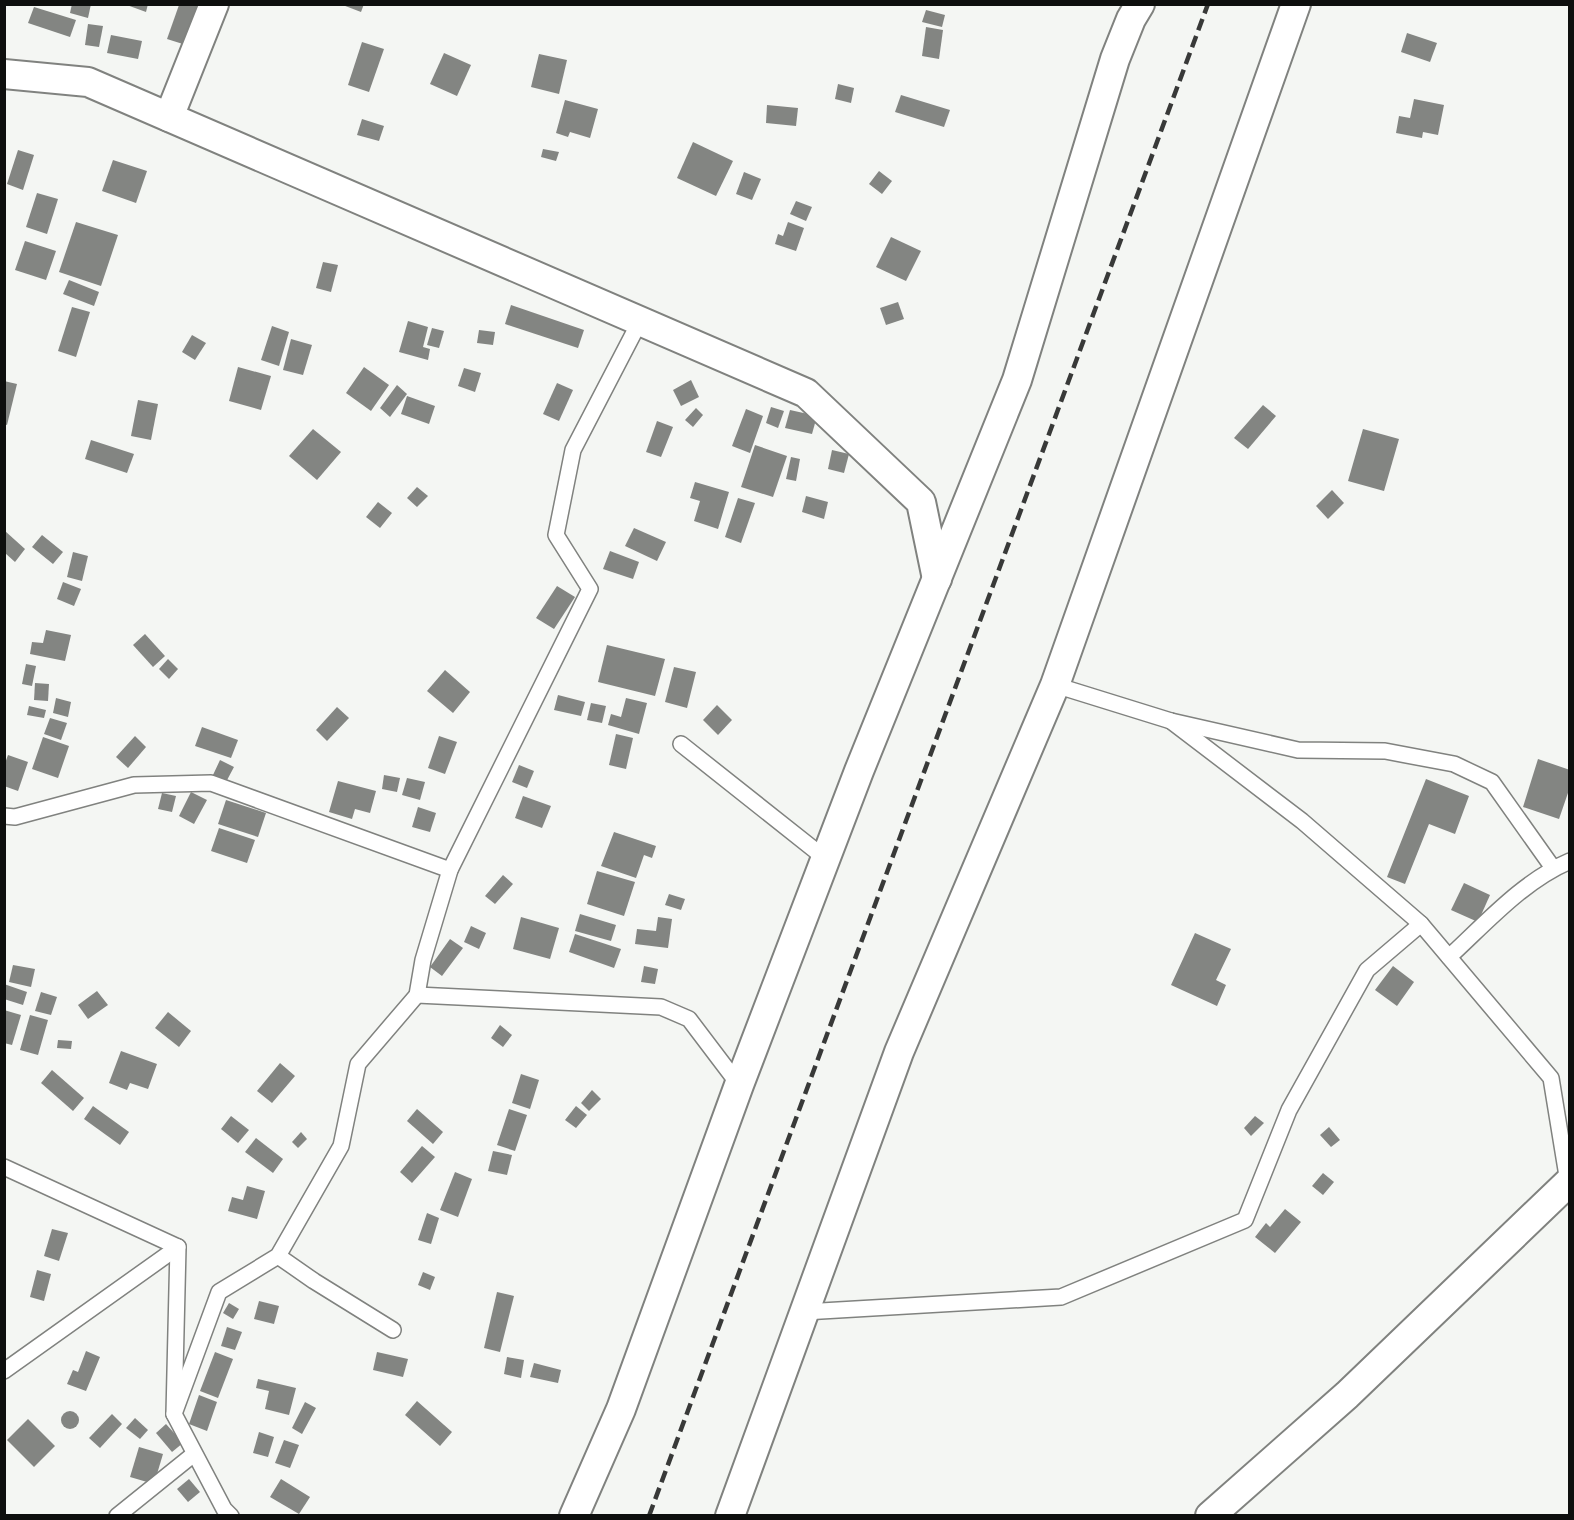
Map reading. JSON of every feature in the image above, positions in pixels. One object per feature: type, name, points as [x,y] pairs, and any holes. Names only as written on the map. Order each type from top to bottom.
[{"type":"street","points":[[169,117],[214,4]]},
{"type":"street","points":[[574,1515],[621,1409],[739,1085],[859,771],[1017,380],[1115,59],[1131,19],[1140,4]]},
{"type":"street","points":[[730,1515],[898,1052],[1055,685],[1296,4]]},
{"type":"street","points":[[4,74],[88,82],[806,393],[921,502],[937,579]]},
{"type":"street","points":[[1210,1515],[1347,1395],[1569,1181]]},
{"type":"lane","points":[[174,1414],[219,1292],[278,1256],[340,1146],[358,1064],[417,995],[423,960],[450,870],[590,590],[556,535],[573,450],[640,321]]},
{"type":"lane","points":[[1055,685],[1171,721],[1298,750],[1385,751],[1454,764],[1492,782],[1553,868]]},
{"type":"lane","points":[[1171,721],[1302,821],[1421,924],[1551,1078],[1569,1181]]},
{"type":"lane","points":[[681,744],[826,859]]},
{"type":"lane","points":[[4,816],[15,816],[134,784],[211,783],[450,870]]},
{"type":"lane","points":[[1449,957],[1505,905],[1553,868],[1569,861]]},
{"type":"lane","points":[[804,1312],[1060,1297],[1245,1220],[1289,1110],[1367,970],[1421,924]]},
{"type":"lane","points":[[417,995],[661,1006],[689,1019],[739,1085]]},
{"type":"lane","points":[[4,1167],[178,1247]]},
{"type":"lane","points":[[4,1371],[178,1247]]},
{"type":"lane","points":[[178,1247],[174,1414],[225,1513]]},
{"type":"lane","points":[[278,1256],[393,1330]]},
{"type":"lane","points":[[117,1515],[194,1454]]},
{"type":"building","points":[[72,4],[91,4],[88,18],[70,13]]},
{"type":"building","points":[[124,4],[148,4],[146,12]]},
{"type":"building","points":[[340,4],[364,4],[361,12]]},
{"type":"building","points":[[179,5],[200,5],[186,45],[167,39]]},
{"type":"building","points":[[34,7],[76,20],[70,37],[28,23]]},
{"type":"building","points":[[926,10],[945,15],[942,27],[922,22]]},
{"type":"building","points":[[88,24],[103,26],[99,47],[85,45]]},
{"type":"building","points":[[926,27],[943,30],[939,59],[922,56]]},
{"type":"building","points":[[1407,33],[1437,43],[1430,62],[1401,52]]},
{"type":"building","points":[[111,35],[142,41],[138,59],[107,53]]},
{"type":"building","points":[[362,42],[384,49],[369,92],[348,85]]},
{"type":"building","points":[[444,53],[471,65],[457,96],[430,84]]},
{"type":"building","points":[[539,54],[567,60],[559,94],[531,87]]},
{"type":"building","points":[[838,84],[854,88],[851,103],[835,99]]},
{"type":"building","points":[[901,95],[950,110],[944,127],[895,112]]},
{"type":"building","points":[[1414,99],[1444,105],[1438,135],[1423,132],[1422,138],[1396,133],[1399,116],[1410,118]]},
{"type":"building","points":[[565,100],[598,109],[590,138],[570,132],[568,137],[556,133]]},
{"type":"building","points":[[767,105],[798,108],[796,126],[766,123]]},
{"type":"building","points":[[362,119],[384,126],[379,141],[357,135]]},
{"type":"building","points":[[693,142],[733,161],[716,196],[677,178]]},
{"type":"building","points":[[543,149],[559,152],[556,161],[541,157]]},
{"type":"building","points":[[18,150],[34,155],[23,190],[7,184]]},
{"type":"building","points":[[113,160],[147,171],[136,203],[102,191]]},
{"type":"building","points":[[879,171],[892,181],[882,194],[869,184]]},
{"type":"building","points":[[744,172],[761,179],[752,200],[736,194]]},
{"type":"building","points":[[37,193],[58,199],[47,234],[26,227]]},
{"type":"building","points":[[796,201],[812,207],[806,221],[790,214]]},
{"type":"building","points":[[76,222],[118,235],[101,286],[59,272]]},
{"type":"building","points":[[788,222],[804,228],[796,251],[775,244],[778,234],[783,236]]},
{"type":"building","points":[[891,237],[921,251],[906,281],[876,267]]},
{"type":"building","points":[[25,241],[56,251],[46,280],[15,270]]},
{"type":"building","points":[[323,262],[338,265],[331,292],[316,288]]},
{"type":"building","points":[[69,280],[99,292],[94,306],[63,294]]},
{"type":"building","points":[[898,302],[904,319],[886,325],[880,308]]},
{"type":"building","points":[[511,305],[584,330],[578,348],[505,324]]},
{"type":"building","points":[[72,307],[90,312],[76,357],[58,351]]},
{"type":"building","points":[[408,321],[428,327],[423,347],[430,349],[428,360],[399,352]]},
{"type":"building","points":[[272,326],[289,332],[279,366],[261,360]]},
{"type":"building","points":[[432,328],[444,331],[439,348],[427,345]]},
{"type":"building","points":[[479,330],[495,332],[493,345],[477,343]]},
{"type":"building","points":[[192,335],[206,343],[195,360],[182,352]]},
{"type":"building","points":[[291,339],[312,345],[303,375],[283,370]]},
{"type":"building","points":[[238,367],[271,376],[261,410],[229,401]]},
{"type":"building","points":[[364,367],[389,385],[371,411],[346,393]]},
{"type":"building","points":[[464,368],[481,373],[475,392],[458,386]]},
{"type":"building","points":[[691,380],[699,397],[681,406],[673,390]]},
{"type":"building","points":[[4,381],[17,384],[7,425],[4,424]]},
{"type":"building","points":[[557,383],[573,390],[559,421],[543,414]]},
{"type":"building","points":[[397,385],[407,394],[390,417],[380,408]]},
{"type":"building","points":[[407,396],[435,406],[429,424],[401,414]]},
{"type":"building","points":[[138,400],[158,404],[151,440],[131,436]]},
{"type":"building","points":[[1263,405],[1276,416],[1248,449],[1234,438]]},
{"type":"building","points":[[771,407],[784,411],[778,428],[766,423]]},
{"type":"building","points":[[696,408],[703,415],[693,427],[685,420]]},
{"type":"building","points":[[746,409],[763,416],[750,453],[732,446]]},
{"type":"building","points":[[790,410],[817,416],[812,434],[785,428]]},
{"type":"building","points":[[657,421],[673,427],[661,457],[646,452]]},
{"type":"building","points":[[313,429],[341,452],[317,480],[289,456]]},
{"type":"building","points":[[1363,429],[1399,439],[1384,491],[1348,481]]},
{"type":"building","points":[[91,440],[134,454],[127,473],[85,459]]},
{"type":"building","points":[[755,445],[787,456],[773,497],[741,487]]},
{"type":"building","points":[[832,450],[849,454],[844,473],[828,469]]},
{"type":"building","points":[[791,457],[800,459],[796,481],[786,479]]},
{"type":"building","points":[[695,482],[729,492],[718,529],[694,521],[700,501],[690,498]]},
{"type":"building","points":[[417,487],[428,496],[417,507],[407,498]]},
{"type":"building","points":[[1332,490],[1344,503],[1328,519],[1316,506]]},
{"type":"building","points":[[806,496],[828,502],[824,519],[802,512]]},
{"type":"building","points":[[738,498],[755,503],[741,543],[725,537]]},
{"type":"building","points":[[378,502],[392,513],[380,528],[366,517]]},
{"type":"building","points":[[634,528],[666,542],[657,561],[625,546]]},
{"type":"building","points":[[5,531],[25,549],[15,562],[5,553]]},
{"type":"building","points":[[42,535],[63,552],[53,564],[32,547]]},
{"type":"building","points":[[610,551],[639,562],[633,579],[603,569]]},
{"type":"building","points":[[73,552],[88,556],[82,581],[67,577]]},
{"type":"building","points":[[63,582],[81,589],[74,606],[57,599]]},
{"type":"building","points":[[557,586],[575,597],[554,629],[536,618]]},
{"type":"building","points":[[46,630],[71,635],[65,661],[30,654],[32,642],[43,643]]},
{"type":"building","points":[[145,634],[165,656],[153,667],[133,645]]},
{"type":"building","points":[[607,645],[665,659],[655,696],[598,682]]},
{"type":"building","points":[[168,659],[178,669],[169,679],[159,669]]},
{"type":"building","points":[[26,664],[36,666],[32,686],[22,684]]},
{"type":"building","points":[[674,667],[696,672],[687,708],[665,702]]},
{"type":"building","points":[[445,670],[470,692],[453,713],[427,691]]},
{"type":"building","points":[[35,683],[49,684],[48,701],[34,700]]},
{"type":"building","points":[[558,695],[585,702],[581,716],[554,710]]},
{"type":"building","points":[[56,698],[71,702],[68,717],[53,713]]},
{"type":"building","points":[[626,698],[647,703],[639,734],[608,725],[611,714],[621,717]]},
{"type":"building","points":[[591,703],[606,706],[602,723],[587,720]]},
{"type":"building","points":[[717,705],[732,720],[718,735],[703,720]]},
{"type":"building","points":[[29,706],[46,710],[44,718],[27,715]]},
{"type":"building","points":[[337,707],[349,718],[327,741],[316,730]]},
{"type":"building","points":[[50,718],[67,723],[61,740],[44,734]]},
{"type":"building","points":[[202,727],[238,740],[231,758],[195,746]]},
{"type":"building","points":[[616,734],[633,738],[626,769],[609,765]]},
{"type":"building","points":[[135,736],[146,747],[128,768],[116,757]]},
{"type":"building","points":[[439,736],[457,742],[445,774],[428,768]]},
{"type":"building","points":[[43,737],[69,746],[58,778],[32,769]]},
{"type":"building","points":[[8,755],[28,762],[18,791],[4,786],[4,766]]},
{"type":"building","points":[[1538,759],[1570,770],[1570,787],[1559,819],[1523,807]]},
{"type":"building","points":[[220,760],[234,767],[226,782],[213,775]]},
{"type":"building","points":[[519,765],[534,771],[527,788],[512,782]]},
{"type":"building","points":[[384,775],[400,778],[397,792],[382,789]]},
{"type":"building","points":[[407,778],[425,782],[420,800],[402,795]]},
{"type":"building","points":[[1426,779],[1469,796],[1455,834],[1429,824],[1405,884],[1387,877]]},
{"type":"building","points":[[338,781],[376,791],[370,813],[355,809],[352,819],[329,812]]},
{"type":"building","points":[[191,792],[207,800],[194,824],[179,816]]},
{"type":"building","points":[[162,793],[176,796],[172,812],[158,809]]},
{"type":"building","points":[[523,796],[551,806],[542,828],[515,818]]},
{"type":"building","points":[[226,800],[266,813],[258,837],[218,824]]},
{"type":"building","points":[[418,807],[436,813],[430,832],[412,827]]},
{"type":"building","points":[[219,828],[255,840],[247,863],[211,851]]},
{"type":"building","points":[[614,832],[656,846],[652,858],[644,855],[636,878],[601,866]]},
{"type":"building","points":[[597,871],[635,882],[624,916],[587,904]]},
{"type":"building","points":[[503,875],[513,884],[495,904],[485,896]]},
{"type":"building","points":[[1464,883],[1490,895],[1478,922],[1451,910]]},
{"type":"building","points":[[669,894],[685,899],[681,910],[665,905]]},
{"type":"building","points":[[580,914],[616,925],[611,941],[575,931]]},
{"type":"building","points":[[521,917],[559,928],[550,959],[513,949]]},
{"type":"building","points":[[658,917],[672,919],[668,948],[635,944],[637,929],[656,931]]},
{"type":"building","points":[[471,926],[486,933],[479,949],[464,942]]},
{"type":"building","points":[[1195,933],[1231,949],[1216,980],[1226,985],[1217,1006],[1171,985]]},
{"type":"building","points":[[575,934],[621,949],[614,968],[569,952]]},
{"type":"building","points":[[450,939],[463,948],[442,976],[430,967]]},
{"type":"building","points":[[13,965],[35,969],[31,987],[9,982]]},
{"type":"building","points":[[644,966],[658,969],[655,984],[641,982]]},
{"type":"building","points":[[1393,966],[1414,982],[1397,1006],[1375,990]]},
{"type":"building","points":[[4,984],[27,992],[23,1005],[4,999]]},
{"type":"building","points":[[97,991],[108,1005],[88,1019],[78,1005]]},
{"type":"building","points":[[41,992],[57,997],[51,1015],[35,1011]]},
{"type":"building","points":[[4,1010],[21,1015],[12,1045],[4,1043]]},
{"type":"building","points":[[168,1012],[191,1031],[179,1047],[155,1028]]},
{"type":"building","points":[[30,1015],[48,1020],[38,1055],[20,1050]]},
{"type":"building","points":[[500,1025],[512,1035],[503,1047],[491,1038]]},
{"type":"building","points":[[58,1040],[72,1041],[71,1049],[57,1048]]},
{"type":"building","points":[[121,1051],[157,1064],[148,1089],[130,1083],[127,1090],[109,1083]]},
{"type":"building","points":[[280,1063],[295,1076],[272,1103],[257,1091]]},
{"type":"building","points":[[52,1070],[84,1098],[73,1111],[41,1083]]},
{"type":"building","points":[[521,1074],[539,1080],[530,1109],[512,1103]]},
{"type":"building","points":[[592,1090],[601,1099],[589,1111],[581,1103]]},
{"type":"building","points":[[93,1106],[129,1132],[120,1145],[84,1119]]},
{"type":"building","points":[[576,1106],[587,1115],[576,1128],[565,1120]]},
{"type":"building","points":[[417,1109],[443,1132],[433,1144],[407,1121]]},
{"type":"building","points":[[509,1109],[527,1115],[515,1151],[497,1145]]},
{"type":"building","points":[[231,1116],[249,1130],[238,1143],[221,1129]]},
{"type":"building","points":[[1255,1116],[1264,1123],[1251,1136],[1244,1128]]},
{"type":"building","points":[[1329,1127],[1340,1140],[1331,1147],[1320,1135]]},
{"type":"building","points":[[301,1132],[307,1139],[298,1148],[292,1142]]},
{"type":"building","points":[[256,1138],[283,1159],[273,1173],[245,1152]]},
{"type":"building","points":[[422,1146],[435,1157],[412,1183],[400,1172]]},
{"type":"building","points":[[493,1151],[512,1155],[507,1175],[488,1171]]},
{"type":"building","points":[[455,1172],[472,1179],[458,1217],[440,1210]]},
{"type":"building","points":[[1323,1173],[1334,1182],[1323,1195],[1312,1186]]},
{"type":"building","points":[[247,1186],[265,1191],[257,1219],[228,1211],[232,1197],[243,1200]]},
{"type":"building","points":[[1285,1209],[1301,1222],[1275,1253],[1255,1237],[1266,1223],[1270,1227]]},
{"type":"building","points":[[427,1213],[439,1218],[431,1244],[418,1240]]},
{"type":"building","points":[[52,1229],[68,1233],[59,1261],[44,1256]]},
{"type":"building","points":[[37,1270],[51,1274],[44,1301],[30,1297]]},
{"type":"building","points":[[423,1272],[435,1277],[430,1290],[418,1285]]},
{"type":"building","points":[[497,1292],[514,1296],[500,1352],[484,1348]]},
{"type":"building","points":[[259,1301],[279,1306],[274,1324],[254,1319]]},
{"type":"building","points":[[229,1303],[239,1309],[233,1319],[223,1313]]},
{"type":"building","points":[[227,1327],[242,1332],[235,1350],[221,1346]]},
{"type":"building","points":[[86,1351],[100,1357],[86,1391],[67,1384],[73,1370],[78,1372]]},
{"type":"building","points":[[215,1352],[233,1359],[218,1398],[200,1391]]},
{"type":"building","points":[[377,1352],[408,1359],[403,1377],[373,1370]]},
{"type":"building","points":[[507,1357],[524,1360],[521,1378],[504,1374]]},
{"type":"building","points":[[534,1363],[561,1370],[558,1383],[530,1377]]},
{"type":"building","points":[[258,1379],[296,1388],[289,1415],[265,1409],[269,1391],[256,1388]]},
{"type":"building","points":[[199,1395],[217,1402],[207,1431],[189,1424]]},
{"type":"building","points":[[417,1401],[452,1432],[440,1446],[405,1415]]},
{"type":"building","points":[[305,1402],[316,1408],[302,1434],[292,1428]]},
{"type":"building","points":[[70,1411],[76,1414],[79,1420],[76,1426],[70,1429],[64,1426],[61,1420],[64,1414]]},
{"type":"building","points":[[112,1414],[122,1424],[100,1448],[89,1438]]},
{"type":"building","points":[[135,1418],[148,1430],[140,1439],[126,1428]]},
{"type":"building","points":[[28,1419],[55,1446],[34,1467],[7,1440]]},
{"type":"building","points":[[166,1424],[183,1443],[172,1452],[156,1433]]},
{"type":"building","points":[[259,1432],[274,1437],[268,1457],[253,1453]]},
{"type":"building","points":[[284,1440],[299,1445],[290,1468],[275,1463]]},
{"type":"building","points":[[139,1447],[163,1454],[154,1484],[130,1477]]},
{"type":"building","points":[[189,1479],[200,1492],[188,1502],[177,1489]]},
{"type":"building","points":[[281,1479],[310,1497],[299,1514],[270,1497]]},
{"type":"railway","points":[[649,1516],[1208,4]]}]
